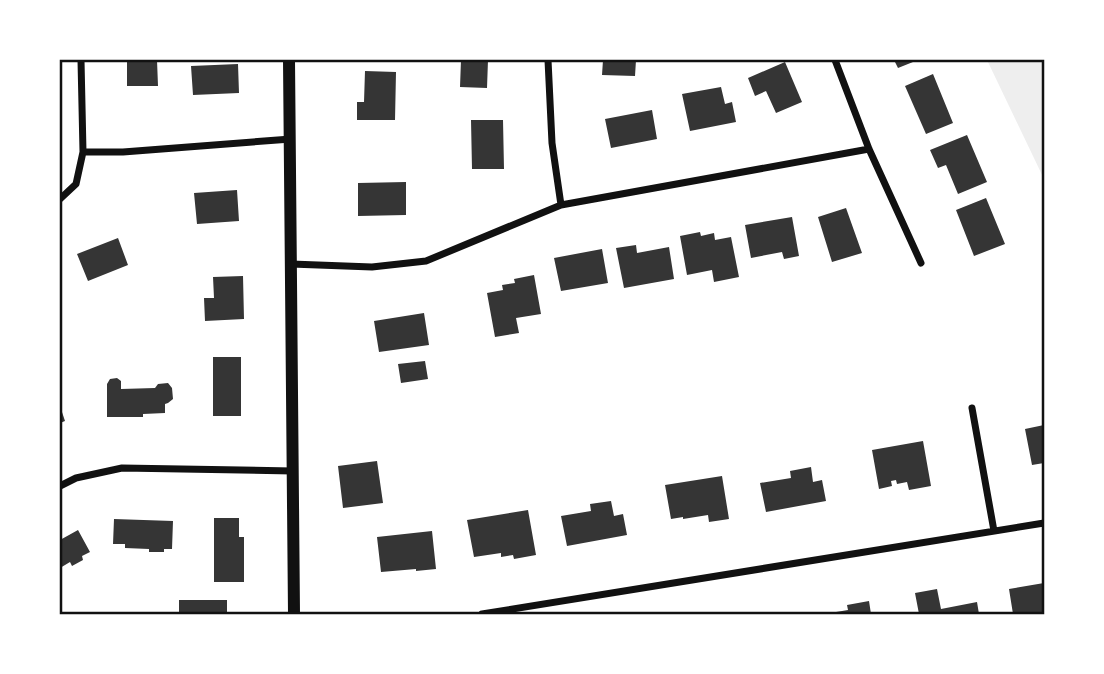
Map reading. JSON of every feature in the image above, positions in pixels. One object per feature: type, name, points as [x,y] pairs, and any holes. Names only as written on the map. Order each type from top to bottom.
[{"type":"street","points":[[60,198],[76,184],[83,152],[81,60]]},
{"type":"street","points":[[289,60],[294,614]]},
{"type":"street","points":[[548,60],[552,143],[561,205]]},
{"type":"street","points":[[835,60],[869,149],[921,263]]},
{"type":"street","points":[[83,152],[123,152],[290,139]]},
{"type":"street","points":[[291,264],[372,267],[426,261],[561,205],[869,149]]},
{"type":"street","points":[[972,408],[994,531]]},
{"type":"street","points":[[60,486],[76,478],[122,468],[293,471]]},
{"type":"street","points":[[482,614],[1045,523]]},
{"type":"shaded area","points":[[987,60],[1044,60],[1044,179]]},
{"type":"building","points":[[127,60],[157,60],[158,86],[127,86]]},
{"type":"building","points":[[461,60],[488,60],[487,88],[460,87]]},
{"type":"building","points":[[603,60],[636,60],[635,76],[602,75]]},
{"type":"building","points":[[894,60],[918,60],[898,68]]},
{"type":"building","points":[[785,62],[802,102],[776,113],[766,91],[755,96],[748,78]]},
{"type":"building","points":[[238,64],[239,93],[193,95],[191,66]]},
{"type":"building","points":[[365,71],[396,72],[395,120],[357,120],[357,102],[364,102]]},
{"type":"building","points":[[933,74],[953,123],[926,134],[905,86]]},
{"type":"building","points":[[721,87],[725,104],[732,102],[736,122],[690,131],[682,94]]},
{"type":"building","points":[[652,110],[657,139],[611,148],[605,119]]},
{"type":"building","points":[[471,120],[503,120],[504,169],[472,169]]},
{"type":"building","points":[[967,135],[987,182],[958,194],[946,165],[938,168],[930,150]]},
{"type":"building","points":[[406,182],[406,215],[358,216],[358,183]]},
{"type":"building","points":[[237,190],[239,221],[197,224],[194,193]]},
{"type":"building","points":[[986,198],[1005,244],[974,256],[956,210]]},
{"type":"building","points":[[846,208],[862,253],[832,262],[818,217]]},
{"type":"building","points":[[792,217],[799,256],[784,259],[782,252],[751,258],[745,225]]},
{"type":"building","points":[[700,232],[701,236],[714,233],[715,240],[731,237],[739,277],[714,282],[712,270],[687,275],[680,236]]},
{"type":"building","points":[[118,238],[128,265],[88,281],[77,254]]},
{"type":"building","points":[[636,245],[637,253],[669,247],[674,279],[624,288],[616,248]]},
{"type":"building","points":[[602,249],[608,283],[561,291],[554,258]]},
{"type":"building","points":[[534,275],[541,314],[516,318],[519,333],[495,337],[487,293],[503,290],[502,285],[515,283],[514,279]]},
{"type":"building","points":[[243,276],[244,319],[205,321],[204,298],[214,298],[213,277]]},
{"type":"building","points":[[424,313],[429,345],[379,352],[374,321]]},
{"type":"building","points":[[213,357],[241,357],[241,416],[213,416]]},
{"type":"building","points":[[425,361],[428,379],[401,383],[398,364]]},
{"type":"building","points":[[117,378],[121,381],[121,389],[155,388],[158,384],[168,383],[172,388],[173,399],[165,404],[165,413],[143,414],[143,417],[107,417],[107,384],[110,379]]},
{"type":"building","points":[[60,406],[65,421],[60,423]]},
{"type":"building","points":[[1044,425],[1044,463],[1032,465],[1025,429]]},
{"type":"building","points":[[923,441],[931,486],[909,490],[907,482],[897,484],[896,480],[891,481],[892,486],[879,489],[872,450]]},
{"type":"building","points":[[377,461],[383,503],[343,508],[338,466]]},
{"type":"building","points":[[811,467],[813,482],[822,480],[826,501],[766,512],[760,483],[791,478],[790,471]]},
{"type":"building","points":[[722,476],[729,519],[709,522],[708,515],[671,519],[665,485]]},
{"type":"building","points":[[611,501],[614,516],[623,514],[627,535],[567,546],[561,516],[591,511],[590,504]]},
{"type":"building","points":[[528,510],[536,555],[514,559],[513,555],[501,557],[501,553],[474,557],[467,520]]},
{"type":"building","points":[[214,518],[239,518],[239,537],[244,537],[244,582],[214,582]]},
{"type":"building","points":[[114,519],[173,521],[172,549],[149,552],[149,549],[125,548],[125,544],[113,544]]},
{"type":"building","points":[[78,530],[90,552],[72,566],[70,562],[60,568],[60,540]]},
{"type":"building","points":[[432,531],[436,569],[381,572],[377,537]]},
{"type":"building","points":[[1044,583],[1044,614],[1013,614],[1009,589]]},
{"type":"building","points":[[937,589],[941,609],[977,602],[979,614],[919,614],[915,593]]},
{"type":"building","points":[[179,600],[227,600],[227,614],[179,614]]},
{"type":"building","points":[[869,601],[871,614],[830,614],[848,610],[847,605]]}]
